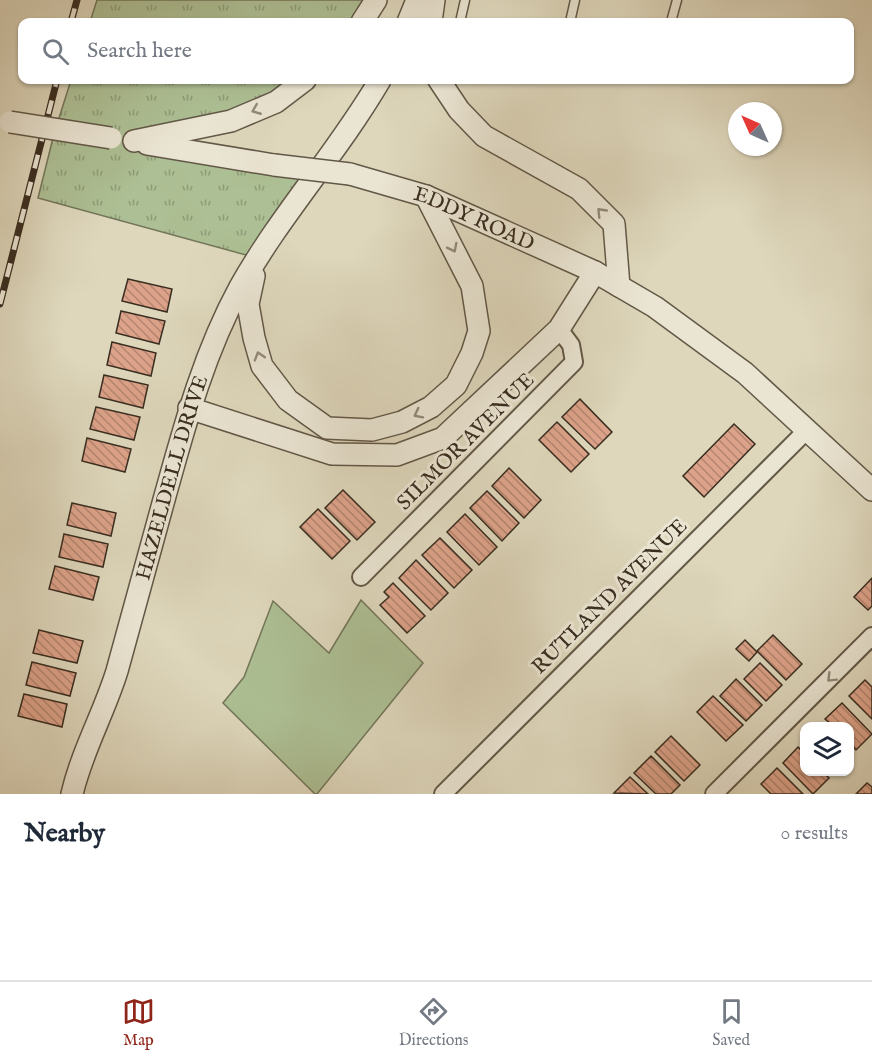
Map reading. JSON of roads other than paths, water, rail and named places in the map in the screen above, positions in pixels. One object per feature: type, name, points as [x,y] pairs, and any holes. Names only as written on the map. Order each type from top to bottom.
[{"type":"street","points":[[365,18],[376,0]]},
{"type":"street","points":[[410,18],[417,0]]},
{"type":"street","points":[[432,18],[434,0]]},
{"type":"street","points":[[134,141],[231,121],[276,102],[300,84]]},
{"type":"street","name":"HAZELDELL DRIVE","points":[[72,794],[77,773],[107,704],[189,408],[213,343],[257,258],[362,110],[378,84]]},
{"type":"street","points":[[442,84],[459,110],[484,136],[579,189],[614,224],[619,286]]},
{"type":"street","name":"EDDY ROAD","points":[[5,121],[274,165],[350,174],[426,196],[595,272],[664,313],[745,373],[872,490]]},
{"type":"street","points":[[256,428],[372,430],[402,422],[431,407],[456,385],[472,354],[479,331],[472,286],[426,196]]},
{"type":"street","points":[[257,258],[248,304],[262,366],[288,400],[327,428]]},
{"type":"street","points":[[189,408],[332,454],[397,455],[443,438],[559,329],[595,272]]},
{"type":"street","name":"SILMOR AVENUE","points":[[361,578],[574,362],[571,345],[559,329]]},
{"type":"street","name":"RUTLAND AVENUE","points":[[443,794],[807,430]]},
{"type":"street","points":[[714,794],[872,636]]},
{"type":"lane","points":[[461,18],[465,0]]},
{"type":"lane","points":[[571,18],[575,0]]},
{"type":"lane","points":[[672,18],[677,0]]},
{"type":"railway","points":[[72,18],[77,0]]},
{"type":"railway","points":[[0,304],[56,84]]}]
